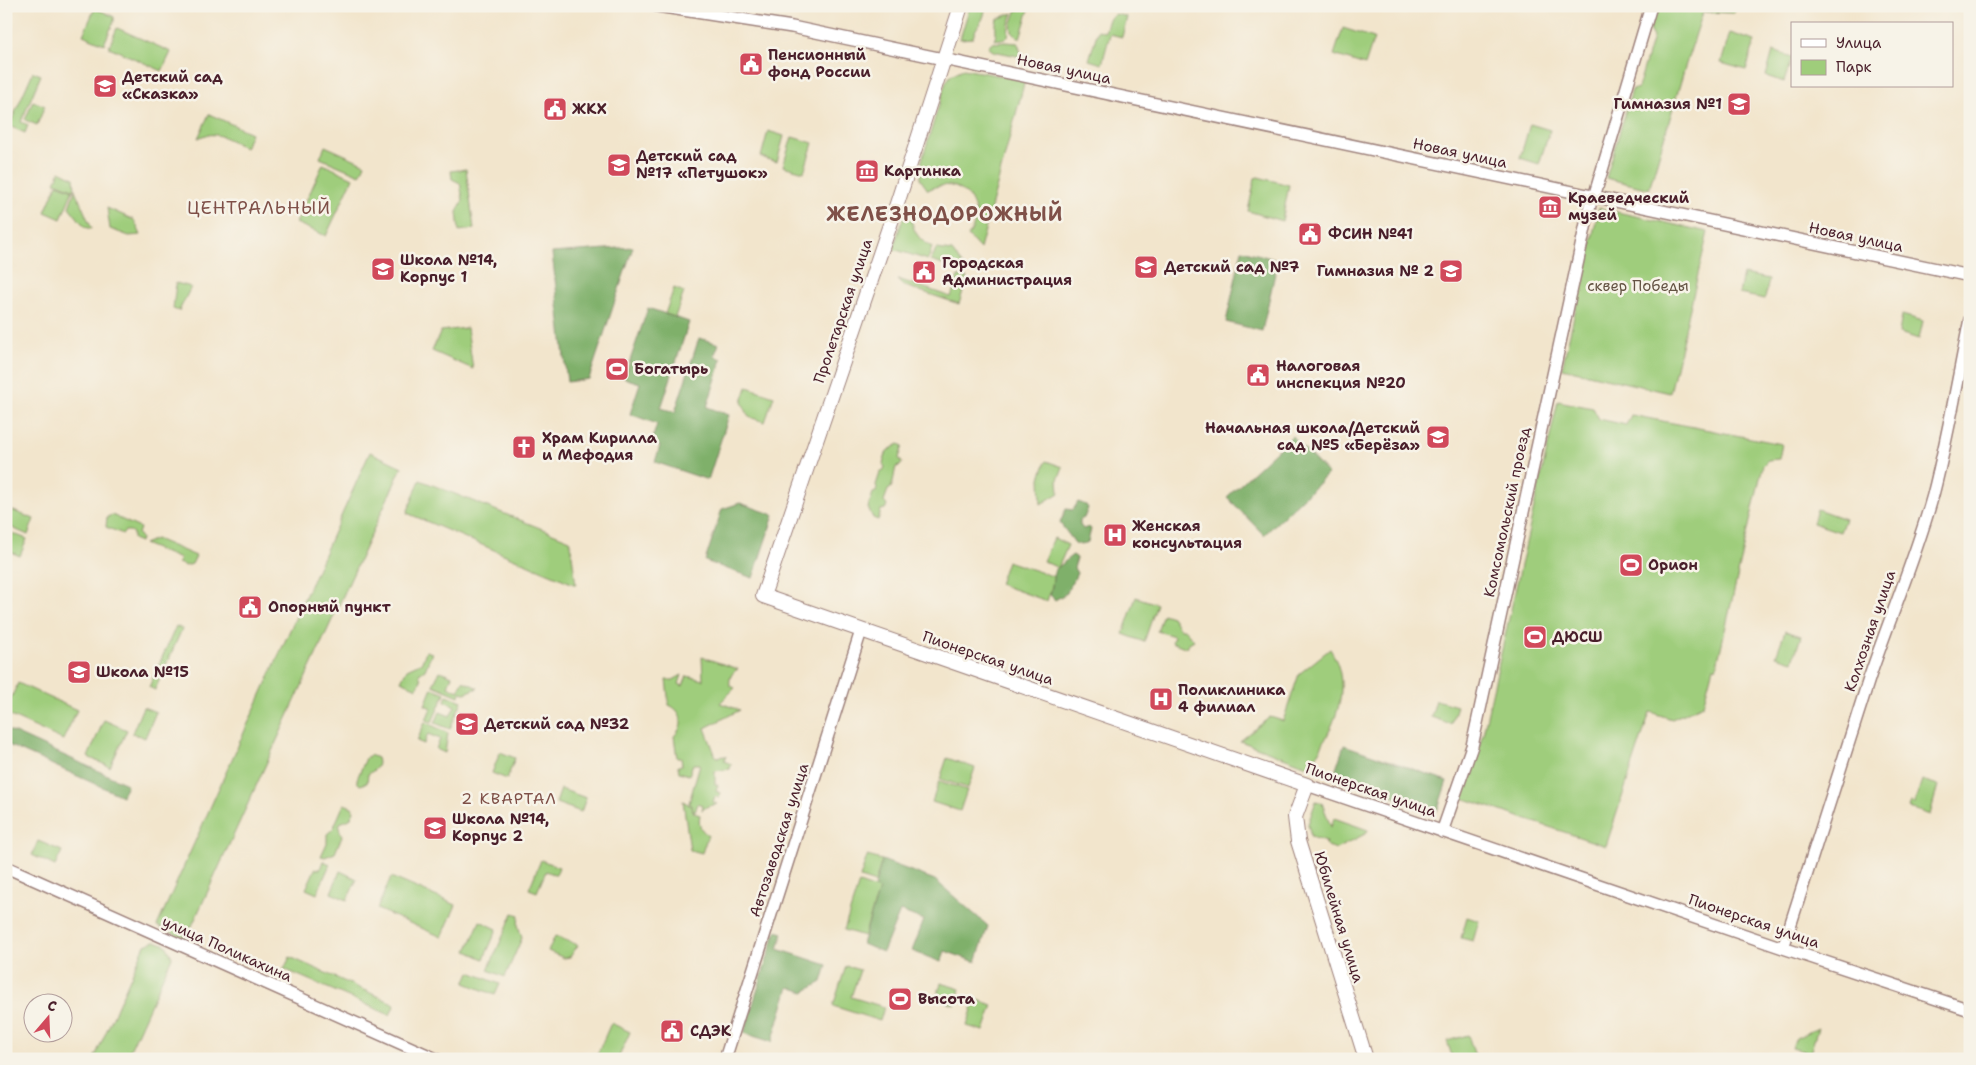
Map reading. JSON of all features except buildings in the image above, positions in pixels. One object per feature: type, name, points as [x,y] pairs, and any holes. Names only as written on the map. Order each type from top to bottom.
[{"type":"main road","name":"Пролетарская улица","points":[[763,596],[961,6]]},
{"type":"main road","name":"Пионерская улица","points":[[763,596],[1307,785]]},
{"type":"main road","name":"Юбилейная улица","points":[[1307,785],[1295,817],[1298,840],[1366,1059]]},
{"type":"street","name":"Новая улица","points":[[657,6],[792,27],[1970,276]]},
{"type":"street","name":"Комсомольский проезд","points":[[1442,832],[1472,746],[1593,196],[1651,6]]},
{"type":"street","name":"Колхозная улица","points":[[1782,948],[1869,679],[1929,508],[1970,319]]},
{"type":"street","name":"Автозаводская улица","points":[[725,1059],[861,631]]},
{"type":"street","name":"Пионерская улица","points":[[1307,785],[1782,948],[1970,1010]]},
{"type":"street","name":"улица Поликахина","points":[[6,867],[436,1059]]},
{"type":"green space","points":[[970,6],[981,6],[985,10],[984,15],[973,38],[960,39]]},
{"type":"green space","points":[[1030,6],[1020,38],[1018,38],[1012,32],[1011,25],[1016,11]]},
{"type":"green space","points":[[1656,6],[1736,6],[1734,13],[1703,12],[1649,189],[1606,178],[1632,90],[1638,88],[1653,37],[1649,30]]},
{"type":"green space","points":[[95,8],[114,17],[104,44],[83,35]]},
{"type":"green space","points":[[1013,13],[1009,24],[1008,37],[994,40],[997,19]]},
{"type":"green space","points":[[1116,14],[1127,17],[1122,37],[1110,34],[1102,64],[1089,60],[1098,30],[1105,32],[1109,19]]},
{"type":"green space","points":[[117,28],[171,52],[162,71],[109,47]]},
{"type":"green space","points":[[1343,28],[1374,38],[1365,65],[1334,55]]},
{"type":"green space","points":[[1730,33],[1755,41],[1746,70],[1721,63]]},
{"type":"green space","points":[[991,43],[1018,43],[1022,57],[993,51],[988,47]]},
{"type":"green space","points":[[1773,51],[1791,57],[1784,82],[1766,76]]},
{"type":"green space","points":[[963,69],[1025,80],[980,249],[968,236],[974,225],[975,214],[973,204],[968,196],[960,189],[951,186],[940,186],[928,190],[920,179],[922,160],[946,82],[951,75]]},
{"type":"green space","points":[[33,72],[41,75],[21,122],[28,125],[25,133],[9,126]]},
{"type":"green space","points":[[33,101],[45,106],[37,125],[25,120]]},
{"type":"green space","points":[[209,114],[251,133],[245,148],[216,135],[198,138]]},
{"type":"green space","points":[[1530,124],[1550,130],[1539,164],[1520,158]]},
{"type":"green space","points":[[768,131],[784,136],[777,162],[761,157]]},
{"type":"green space","points":[[792,137],[813,143],[804,172],[783,166]]},
{"type":"green space","points":[[325,146],[365,164],[360,175],[320,158]]},
{"type":"green space","points":[[323,164],[353,178],[326,236],[296,223]]},
{"type":"green space","points":[[466,169],[474,229],[459,231],[457,212],[463,200],[460,183],[452,179],[451,171]]},
{"type":"green space","points":[[60,171],[74,178],[75,190],[55,182]]},
{"type":"green space","points":[[1258,177],[1289,185],[1282,221],[1248,211],[1255,178]]},
{"type":"green space","points":[[57,184],[73,190],[61,219],[45,212]]},
{"type":"green space","points":[[75,190],[92,229],[85,227],[69,207]]},
{"type":"green space","points":[[107,208],[134,220],[141,235],[129,236],[110,229]]},
{"type":"green space","name":"сквер Победы","points":[[1599,208],[1708,232],[1670,393],[1562,368]]},
{"type":"green space","points":[[904,215],[911,217],[917,235],[932,247],[928,260],[893,249]]},
{"type":"green space","points":[[633,247],[589,379],[567,382],[552,253]]},
{"type":"green space","points":[[936,249],[952,251],[965,268],[965,272],[931,261]]},
{"type":"green space","points":[[1242,250],[1278,260],[1262,331],[1226,322]]},
{"type":"green space","points":[[1743,274],[1769,279],[1765,299],[1739,294]]},
{"type":"green space","points":[[958,276],[967,278],[959,304],[902,285],[898,279],[951,297]]},
{"type":"green space","points":[[176,283],[191,287],[179,311],[173,309]]},
{"type":"green space","points":[[674,288],[684,292],[675,317],[665,314]]},
{"type":"green space","points":[[648,308],[689,322],[661,408],[675,412],[699,338],[719,344],[714,356],[722,359],[707,407],[729,415],[708,480],[655,462],[660,446],[651,443],[657,424],[630,414],[640,383],[624,378]]},
{"type":"green space","points":[[1902,315],[1923,321],[1919,339],[1899,333]]},
{"type":"green space","points":[[467,328],[473,369],[432,351],[441,331]]},
{"type":"green space","points":[[747,387],[774,396],[765,422],[749,417],[742,402]]},
{"type":"green space","name":"Орион","points":[[1558,401],[1593,408],[1599,419],[1626,425],[1631,415],[1782,444],[1779,459],[1768,460],[1763,465],[1717,665],[1716,668],[1713,667],[1703,705],[1672,719],[1650,712],[1606,846],[1462,798],[1483,734]]},
{"type":"green space","points":[[1292,436],[1328,474],[1264,535],[1227,497]]},
{"type":"green space","points":[[899,444],[903,446],[899,458],[902,463],[896,467],[891,488],[888,490],[884,501],[887,506],[881,510],[878,520],[873,518],[868,508],[873,493],[876,492],[880,473],[885,467],[883,464],[887,451]]},
{"type":"green space","points":[[370,452],[402,467],[186,939],[157,926]]},
{"type":"green space","points":[[1046,461],[1063,467],[1058,480],[1059,493],[1041,504],[1040,478]]},
{"type":"green space","points":[[420,480],[570,540],[576,585],[407,513]]},
{"type":"green space","points":[[1078,502],[1086,505],[1088,508],[1084,518],[1080,520],[1080,525],[1083,529],[1089,527],[1091,529],[1088,542],[1081,545],[1075,543],[1060,523],[1066,509],[1073,510]]},
{"type":"green space","points":[[740,503],[774,515],[753,578],[705,561],[722,509]]},
{"type":"green space","points":[[1817,509],[1845,519],[1840,532],[1813,523]]},
{"type":"green space","points":[[11,510],[34,519],[28,535],[12,528],[10,521],[7,520]]},
{"type":"green space","points":[[112,515],[140,528],[138,534],[141,538],[140,542],[133,539],[133,533],[130,531],[125,531],[123,534],[106,527],[107,517]]},
{"type":"green space","points":[[6,531],[27,539],[20,556],[6,550]]},
{"type":"green space","points":[[1054,538],[1068,545],[1058,568],[1043,561]]},
{"type":"green space","points":[[156,539],[196,556],[192,564],[186,566],[178,563],[180,559],[144,544]]},
{"type":"green space","points":[[1073,555],[1077,558],[1074,568],[1077,573],[1067,593],[1055,600],[1050,595],[1055,569]]},
{"type":"green space","points":[[1007,561],[1055,577],[1047,601],[999,584]]},
{"type":"green space","points":[[1136,597],[1157,604],[1144,642],[1123,634]]},
{"type":"green space","points":[[1163,614],[1172,617],[1180,629],[1184,629],[1194,640],[1189,643],[1187,648],[1172,642],[1174,636],[1157,631]]},
{"type":"green space","points":[[176,626],[182,629],[155,690],[149,687]]},
{"type":"green space","points":[[1785,631],[1801,636],[1793,661],[1776,656]]},
{"type":"green space","points":[[1330,649],[1337,664],[1341,680],[1341,695],[1338,710],[1326,739],[1310,767],[1240,741],[1270,717],[1283,721],[1299,674]]},
{"type":"green space","points":[[426,651],[432,653],[425,670],[419,674],[421,680],[417,688],[401,681],[407,669],[422,662]]},
{"type":"green space","points":[[702,657],[738,669],[732,674],[730,681],[730,686],[735,688],[720,703],[740,710],[705,728],[716,757],[726,756],[724,761],[731,764],[730,769],[715,771],[715,784],[718,785],[716,791],[720,793],[719,798],[715,796],[713,802],[717,804],[702,810],[703,805],[698,803],[695,812],[689,803],[700,764],[693,764],[689,775],[679,772],[678,766],[682,765],[681,758],[677,758],[674,736],[680,728],[681,719],[677,711],[669,705],[666,680],[673,680],[682,675],[679,684],[683,686],[687,676],[703,680]]},
{"type":"green space","points":[[440,671],[452,676],[448,686],[458,691],[463,681],[478,688],[465,693],[461,692],[459,696],[433,685]]},
{"type":"green space","points":[[18,683],[77,710],[63,740],[6,714],[6,709]]},
{"type":"green space","points":[[432,688],[445,693],[432,722],[426,720],[431,708],[425,705]]},
{"type":"green space","points":[[447,695],[462,701],[450,729],[435,723],[440,712],[450,716],[455,706],[445,701]]},
{"type":"green space","points":[[1436,700],[1457,706],[1451,724],[1431,717]]},
{"type":"green space","points":[[143,707],[156,712],[145,738],[132,733]]},
{"type":"green space","points":[[104,720],[127,730],[110,767],[88,757]]},
{"type":"green space","points":[[425,722],[448,733],[445,753],[436,749],[440,739],[428,734],[424,744],[417,741]]},
{"type":"green space","points":[[6,729],[127,784],[122,796],[6,744]]},
{"type":"green space","points":[[1344,745],[1447,781],[1437,811],[1334,775]]},
{"type":"green space","points":[[500,752],[515,758],[507,779],[492,773]]},
{"type":"green space","points":[[370,755],[377,758],[377,766],[375,770],[368,774],[367,783],[360,785],[357,779],[366,758]]},
{"type":"green space","points":[[947,758],[975,768],[968,788],[940,779]]},
{"type":"green space","points":[[1922,780],[1938,785],[1930,815],[1909,808],[1911,803],[1914,804]]},
{"type":"green space","points":[[939,781],[967,790],[960,811],[932,802]]},
{"type":"green space","points":[[561,789],[586,798],[581,812],[556,803]]},
{"type":"green space","points":[[683,801],[691,806],[694,813],[700,815],[700,826],[708,835],[702,853],[690,850]]},
{"type":"green space","points":[[1316,801],[1322,803],[1331,827],[1334,818],[1368,830],[1367,833],[1336,849],[1325,845],[1326,842],[1311,837],[1308,824]]},
{"type":"green space","points":[[344,804],[352,807],[354,811],[350,819],[340,823],[339,828],[342,836],[335,853],[325,857],[321,856],[327,843],[327,834],[333,829]]},
{"type":"green space","points":[[38,841],[62,851],[55,866],[32,855]]},
{"type":"green space","points":[[867,856],[882,860],[875,883],[860,878]]},
{"type":"green space","points":[[541,860],[559,867],[556,875],[546,871],[537,892],[529,889]]},
{"type":"green space","points":[[882,860],[935,880],[988,926],[976,962],[945,951],[941,962],[912,951],[924,920],[900,911],[883,952],[862,944],[879,890],[874,888]]},
{"type":"green space","points":[[323,861],[330,864],[317,894],[306,889],[315,869],[320,869]]},
{"type":"green space","points":[[340,871],[357,879],[347,900],[331,893]]},
{"type":"green space","points":[[391,877],[456,905],[442,937],[377,909]]},
{"type":"green space","points":[[859,883],[879,890],[864,936],[844,930]]},
{"type":"green space","points":[[513,913],[519,915],[518,925],[522,938],[505,977],[488,970]]},
{"type":"green space","points":[[1467,917],[1479,921],[1473,941],[1461,938]]},
{"type":"green space","points":[[480,921],[497,929],[484,959],[467,951]]},
{"type":"green space","points":[[776,931],[783,933],[778,949],[827,965],[822,982],[804,992],[789,987],[772,1042],[744,1033]]},
{"type":"green space","points":[[555,936],[578,945],[570,957],[564,958],[548,951]]},
{"type":"green space","points":[[155,941],[166,945],[172,957],[126,1059],[94,1059],[145,945]]},
{"type":"green space","points":[[290,957],[395,1004],[390,1015],[284,969]]},
{"type":"green space","points":[[846,966],[860,970],[851,997],[884,1007],[880,1021],[833,1006]]},
{"type":"green space","points":[[470,972],[500,984],[495,995],[465,983]]},
{"type":"green space","points":[[941,983],[960,989],[955,1005],[936,999]]},
{"type":"green space","points":[[975,999],[993,1005],[984,1031],[967,1026]]},
{"type":"green space","points":[[611,1023],[630,1032],[618,1059],[596,1057]]},
{"type":"green space","points":[[1818,1028],[1810,1053],[1792,1048],[1796,1038]]},
{"type":"green space","points":[[1468,1035],[1476,1059],[1453,1059],[1447,1041]]},
{"type":"place","name":"Пенсионный фонд России","points":[[751,64]]},
{"type":"place","name":"Детский сад «Сказка»","points":[[105,86]]},
{"type":"place","name":"Гимназия №1","points":[[1739,104]]},
{"type":"place","name":"ЖКХ","points":[[555,109]]},
{"type":"place","name":"Детский сад №17 «Петушок»","points":[[619,165]]},
{"type":"place","name":"Картинка","points":[[867,171]]},
{"type":"place","name":"Краеведческий музей","points":[[1550,207]]},
{"type":"place","name":"ФСИН №41","points":[[1310,234]]},
{"type":"place","name":"Детский сад №7","points":[[1146,267]]},
{"type":"place","name":"Школа №14, Корпус 1","points":[[383,269]]},
{"type":"place","name":"Гимназия № 2","points":[[1451,271]]},
{"type":"place","name":"Городская Администрация","points":[[924,272]]},
{"type":"place","name":"Богатырь","points":[[617,369]]},
{"type":"place","name":"Налоговая инспекция №20","points":[[1258,375]]},
{"type":"place","name":"Начальная школа/Детский сад №5 «Берёза»","points":[[1438,437]]},
{"type":"place","name":"Храм Кирилла и Мефодия","points":[[524,447]]},
{"type":"place","name":"Женская консультация","points":[[1115,535]]},
{"type":"place","name":"Орион","points":[[1631,565]]},
{"type":"place","name":"Опорный пункт","points":[[250,607]]},
{"type":"place","name":"ДЮСШ","points":[[1535,637]]},
{"type":"place","name":"Школа №15","points":[[79,672]]},
{"type":"place","name":"Поликлиника 4 филиал","points":[[1161,699]]},
{"type":"place","name":"Детский сад №32","points":[[467,724]]},
{"type":"place","name":"Школа №14, Корпус 2","points":[[435,828]]},
{"type":"place","name":"Высота","points":[[900,999]]},
{"type":"place","name":"СДЭК","points":[[672,1031]]},
{"type":"district","name":"ЦЕНТРАЛЬНЫЙ","points":[[259,208]]},
{"type":"district","name":"ЖЕЛЕЗНОДОРОЖНЫЙ","points":[[945,214]]},
{"type":"district","name":"2 КВАРТАЛ","points":[[509,798]]}]
